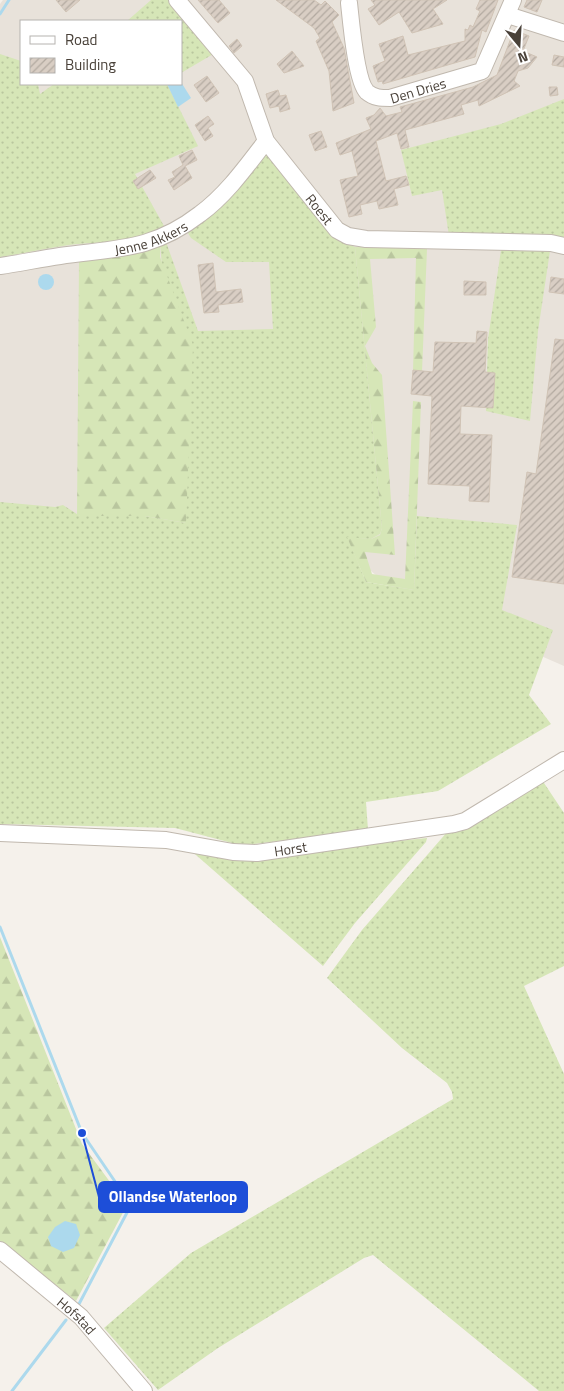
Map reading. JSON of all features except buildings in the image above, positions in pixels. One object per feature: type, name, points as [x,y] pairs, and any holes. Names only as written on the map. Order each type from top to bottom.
[{"type":"street","name":"Roest","points":[[177,0],[245,81],[266,141],[336,230],[348,236],[366,239],[551,243],[564,246]]},
{"type":"street","name":"Den Dries","points":[[349,1],[360,74],[366,91],[376,98],[390,98],[482,71],[511,7]]},
{"type":"street","points":[[511,7],[564,33]]},
{"type":"street","name":"Jenne Akkers","points":[[0,266],[60,256],[121,250],[148,243],[178,229],[201,214],[222,194],[266,141]]},
{"type":"street","name":"Horst","points":[[0,833],[166,840],[233,852],[257,853],[465,821],[564,760]]},
{"type":"street","name":"Hofstad","points":[[0,1250],[81,1317],[144,1391]]},
{"type":"shaded area","points":[[3,0],[564,0],[564,666],[397,593],[364,565],[0,512],[0,4]]},
{"type":"green space","points":[[151,0],[170,0],[215,53],[182,72],[182,20],[128,20]]},
{"type":"green space","points":[[0,54],[20,61],[20,85],[38,85],[40,94],[53,85],[168,85],[198,146],[135,174],[164,226],[153,232],[130,239],[69,245],[0,257]]},
{"type":"green space","points":[[564,99],[564,239],[449,236],[442,190],[412,196],[401,150],[501,124]]},
{"type":"green space","points":[[264,148],[346,243],[355,247],[382,528],[380,534],[371,539],[348,538],[366,582],[414,590],[417,516],[517,525],[502,610],[553,630],[529,695],[551,724],[438,791],[366,802],[368,830],[253,844],[236,844],[175,828],[0,824],[0,502],[55,507],[63,505],[80,516],[145,516],[186,523],[160,244],[166,242],[198,331],[273,329],[269,262],[226,262],[191,238],[186,230]]},
{"type":"green space","points":[[160,244],[160,257],[193,345],[186,523],[145,516],[80,516],[77,515],[79,260]]},
{"type":"green space","points":[[355,247],[427,249],[422,372],[413,371],[416,258],[370,259],[376,327],[365,346],[372,363],[382,375],[395,555],[365,552],[372,574],[405,579],[413,401],[421,402],[414,590],[366,582],[347,537],[371,539],[380,535],[382,528]]},
{"type":"green space","points":[[501,250],[550,251],[538,331],[530,421],[486,411],[488,339]]},
{"type":"green space","points":[[542,780],[564,813],[564,966],[524,986],[564,1074],[564,1391],[539,1391],[373,1255],[364,1258],[218,1348],[158,1390],[104,1328],[191,1253],[453,1099],[452,1092],[447,1083],[402,1048],[327,978],[362,930],[448,831]]},
{"type":"green space","points":[[427,838],[426,842],[355,923],[323,966],[188,848],[360,845]]},
{"type":"green space","points":[[0,937],[82,1144],[127,1205],[76,1301],[0,1241]]},
{"type":"water","points":[[182,84],[191,98],[178,107],[167,85]]},
{"type":"water","points":[[46,274],[52,276],[54,282],[52,288],[46,290],[40,288],[38,282],[40,276]]},
{"type":"water","points":[[65,1221],[76,1224],[80,1235],[74,1248],[63,1252],[51,1246],[48,1237],[55,1227]]},
{"type":"waterway","points":[[0,14],[9,0]]},
{"type":"waterway","points":[[0,927],[82,1133],[131,1205],[79,1304]]},
{"type":"waterway","points":[[12,1391],[66,1320]]},
{"type":"place","name":"Ollandse Waterloop","points":[[82,1133]]}]
